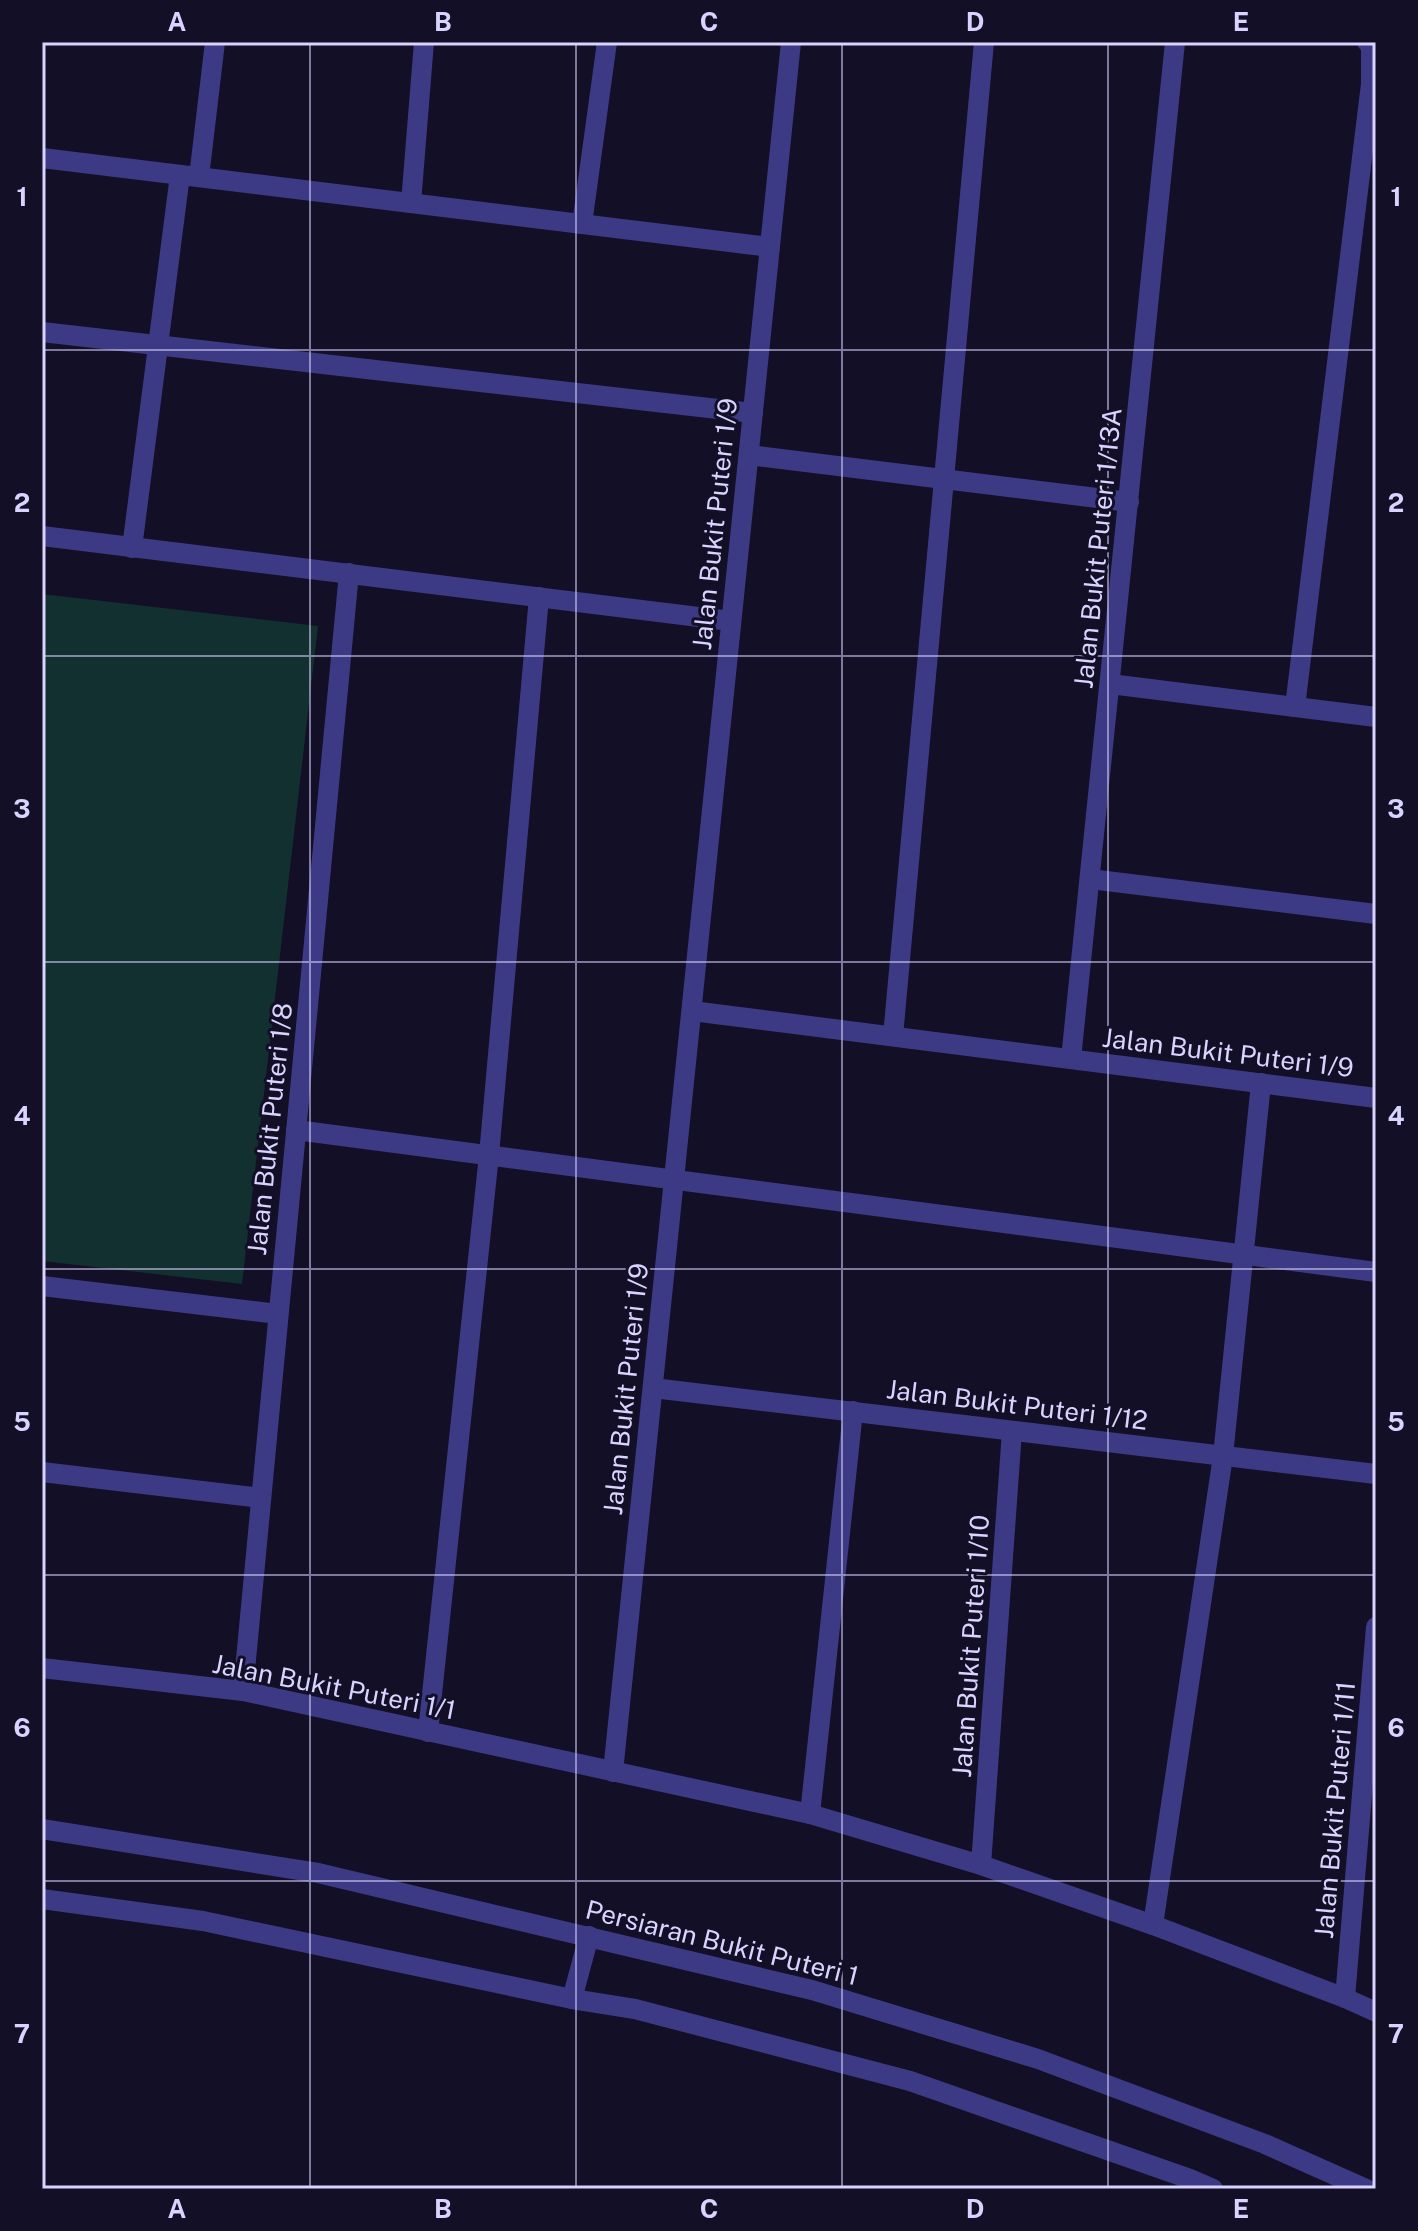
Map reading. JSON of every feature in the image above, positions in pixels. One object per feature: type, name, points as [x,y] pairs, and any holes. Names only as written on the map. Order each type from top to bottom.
[{"type":"street","points":[[132,548],[158,346],[215,42]]},
{"type":"street","points":[[411,203],[424,42]]},
{"type":"street","points":[[582,224],[607,42]]},
{"type":"street","name":"Jalan Bukit Puteri 1/9","points":[[613,1772],[791,42]]},
{"type":"street","points":[[893,1036],[984,42]]},
{"type":"street","name":"Jalan Bukit Puteri 1/13A","points":[[1071,1059],[1175,42]]},
{"type":"street","points":[[1295,707],[1371,84],[1371,46],[1367,42]]},
{"type":"street","points":[[42,158],[770,247]]},
{"type":"street","points":[[42,332],[753,413]]},
{"type":"street","points":[[749,455],[1129,502]]},
{"type":"street","points":[[42,536],[731,621]]},
{"type":"street","name":"Jalan Bukit Puteri 1/8","points":[[243,1691],[349,573]]},
{"type":"street","points":[[428,1732],[489,1155],[539,597]]},
{"type":"street","points":[[1110,684],[1376,717]]},
{"type":"street","points":[[1090,879],[1376,914]]},
{"type":"street","name":"Jalan Bukit Puteri 1/9","points":[[692,1011],[1376,1098]]},
{"type":"street","points":[[1153,1925],[1223,1456],[1261,1083]]},
{"type":"street","points":[[296,1130],[1376,1272]]},
{"type":"street","points":[[42,1286],[278,1314]]},
{"type":"street","name":"Jalan Bukit Puteri 1/12","points":[[653,1388],[1376,1474]]},
{"type":"street","points":[[810,1814],[853,1411]]},
{"type":"street","name":"Jalan Bukit Puteri 1/10","points":[[981,1865],[1012,1431]]},
{"type":"street","points":[[42,1472],[261,1498]]},
{"type":"street","name":"Jalan Bukit Puteri 1/11","points":[[1345,1998],[1376,1627]]},
{"type":"street","name":"Jalan Bukit Puteri 1/1","points":[[42,1668],[243,1691],[810,1814],[981,1865],[1153,1925],[1376,2012]]},
{"type":"street","name":"Persiaran Bukit Puteri 1","points":[[42,1829],[318,1873],[812,1990],[1038,2059],[1265,2144],[1366,2189]]},
{"type":"street","points":[[42,1899],[203,1921],[572,1999],[635,2009],[910,2081],[1213,2189]]},
{"type":"street","points":[[572,1999],[589,1936]]},
{"type":"green space","points":[[42,594],[318,626],[242,1284],[42,1261]]}]
